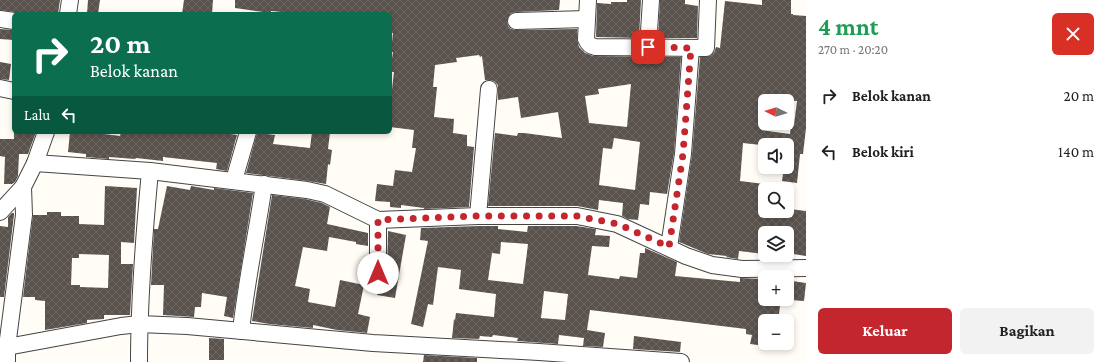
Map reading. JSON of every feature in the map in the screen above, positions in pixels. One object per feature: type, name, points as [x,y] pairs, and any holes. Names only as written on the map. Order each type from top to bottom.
[{"type":"street","points":[[68,12],[70,0]]},
{"type":"street","points":[[588,0],[586,39],[591,46],[691,48],[706,48],[708,0]]},
{"type":"street","points":[[648,47],[651,0]]},
{"type":"street","points":[[0,19],[12,21]]},
{"type":"street","points":[[516,21],[587,19]]},
{"type":"street","points":[[669,247],[683,154],[691,48]]},
{"type":"street","points":[[0,88],[12,91]]},
{"type":"street","points":[[478,216],[489,89]]},
{"type":"street","points":[[0,212],[23,187],[35,163],[45,134]]},
{"type":"street","points":[[234,180],[247,134]]},
{"type":"street","points":[[35,163],[150,171],[307,190],[325,194],[378,220],[478,216],[585,217],[618,224],[686,256],[712,266],[742,269],[806,268]]},
{"type":"street","points":[[139,362],[139,324],[150,171]]},
{"type":"street","points":[[241,331],[245,295],[257,233],[264,184]]},
{"type":"street","points":[[23,187],[25,206],[24,216],[5,352],[121,326],[139,324],[187,326],[539,357],[681,362]]},
{"type":"street","points":[[378,220],[378,273]]},
{"type":"building","points":[[0,0],[60,0],[58,12],[15,12],[0,10]]},
{"type":"building","points":[[88,0],[100,0],[98,12],[87,12]]},
{"type":"building","points":[[184,0],[213,0],[212,12],[182,12]]},
{"type":"building","points":[[235,0],[560,0],[559,10],[511,13],[507,21],[508,26],[511,29],[516,30],[577,29],[579,47],[585,53],[593,56],[681,57],[674,153],[667,194],[650,192],[649,205],[640,204],[638,220],[628,219],[622,216],[623,203],[599,200],[598,210],[577,206],[488,206],[495,133],[517,136],[518,133],[524,133],[562,138],[558,112],[521,118],[518,97],[498,100],[498,85],[494,81],[485,80],[482,56],[480,57],[479,55],[456,58],[457,62],[435,65],[433,87],[437,87],[434,117],[454,119],[453,133],[467,135],[467,146],[474,147],[469,207],[424,209],[401,205],[401,208],[390,207],[390,202],[375,201],[377,184],[393,186],[395,170],[412,172],[416,148],[412,148],[414,130],[392,127],[392,90],[394,72],[392,72],[392,12],[264,12],[235,8]],"holes":[[[631,84],[627,127],[589,123],[585,96],[599,94],[598,89]],[[614,138],[640,142],[635,190],[599,185],[603,148],[612,149]]]},
{"type":"building","points":[[627,0],[641,0],[639,38],[596,37],[597,3],[611,4],[611,2],[627,2]]},
{"type":"building","points":[[660,0],[685,0],[685,4],[698,6],[697,38],[658,38]]},
{"type":"building","points":[[762,0],[791,0],[791,14],[806,16],[806,128],[803,154],[800,154],[797,183],[782,181],[783,174],[794,174],[794,138],[758,138],[758,145],[743,143],[740,181],[758,183],[758,218],[794,218],[794,210],[806,211],[806,256],[794,254],[794,226],[758,226],[758,253],[739,251],[738,259],[708,254],[679,242],[692,155],[700,57],[710,56],[714,53],[716,47],[720,48],[725,1],[762,5]]},
{"type":"building","points":[[0,29],[12,30],[12,40],[0,39]]},
{"type":"building","points":[[0,62],[11,64],[9,80],[0,79]]},
{"type":"building","points":[[14,134],[35,134],[28,154],[19,154],[18,176],[15,182],[12,184],[4,184],[5,157],[0,156],[0,139],[14,139]]},
{"type":"building","points":[[70,134],[104,134],[120,136],[120,134],[237,135],[227,171],[216,169],[217,163],[163,157],[163,161],[109,157],[109,159],[86,157],[86,154],[68,152]]},
{"type":"building","points":[[257,134],[275,135],[273,144],[310,148],[312,134],[330,134],[328,149],[332,150],[330,165],[328,164],[326,184],[246,173]]},
{"type":"building","points":[[105,186],[137,188],[134,243],[121,242],[121,264],[133,264],[130,315],[104,315],[104,319],[87,320],[87,323],[45,330],[45,301],[35,300],[35,297],[23,297],[33,215],[47,215],[47,212],[61,212],[61,216],[79,216],[79,224],[104,225]],"holes":[[[79,254],[109,255],[108,288],[80,287],[80,285],[71,285],[72,258],[79,258]]]},
{"type":"building","points":[[167,186],[190,190],[191,186],[214,190],[214,188],[253,193],[233,318],[224,316],[227,297],[202,293],[201,307],[195,307],[194,317],[163,315],[164,285],[151,285],[154,229],[158,229]]},
{"type":"building","points":[[272,195],[305,199],[322,203],[330,207],[327,224],[368,233],[368,246],[329,237],[327,251],[303,247],[295,286],[310,289],[308,302],[335,307],[340,280],[364,285],[358,314],[370,317],[367,333],[337,330],[313,325],[313,328],[252,321]]},
{"type":"building","points":[[14,213],[14,215],[4,297],[0,297],[0,226],[8,227],[8,217]]},
{"type":"building","points":[[498,226],[498,229],[527,232],[528,226],[576,226],[596,229],[595,235],[610,236],[609,247],[592,246],[588,275],[619,279],[620,276],[637,278],[640,253],[645,253],[645,248],[677,262],[675,276],[740,282],[740,278],[758,279],[758,306],[780,306],[779,314],[758,314],[758,345],[750,344],[752,335],[746,334],[746,329],[590,310],[587,330],[605,333],[603,347],[583,346],[584,338],[559,335],[558,344],[517,341],[518,338],[493,335],[492,337],[480,336],[479,339],[452,338],[456,313],[494,317],[496,294],[459,289],[461,270],[438,267],[433,305],[428,304],[423,327],[411,324],[428,241],[420,240],[421,228]],"holes":[[[501,242],[528,244],[523,284],[488,280],[492,253],[500,254]],[[544,291],[568,294],[565,320],[541,318]]]},
{"type":"building","points":[[388,231],[406,235],[395,298],[377,295],[379,283],[386,278],[387,273]]},
{"type":"building","points":[[794,281],[806,283],[804,301],[794,300]]},
{"type":"building","points":[[634,336],[681,342],[680,352],[633,349]]},
{"type":"building","points":[[209,338],[224,339],[224,360],[209,360]]},
{"type":"building","points":[[424,355],[477,358],[477,362],[423,362]]},
{"type":"route","points":[[378,273],[378,220],[478,216],[577,216],[618,224],[669,247],[683,154],[691,48],[648,47]]}]
